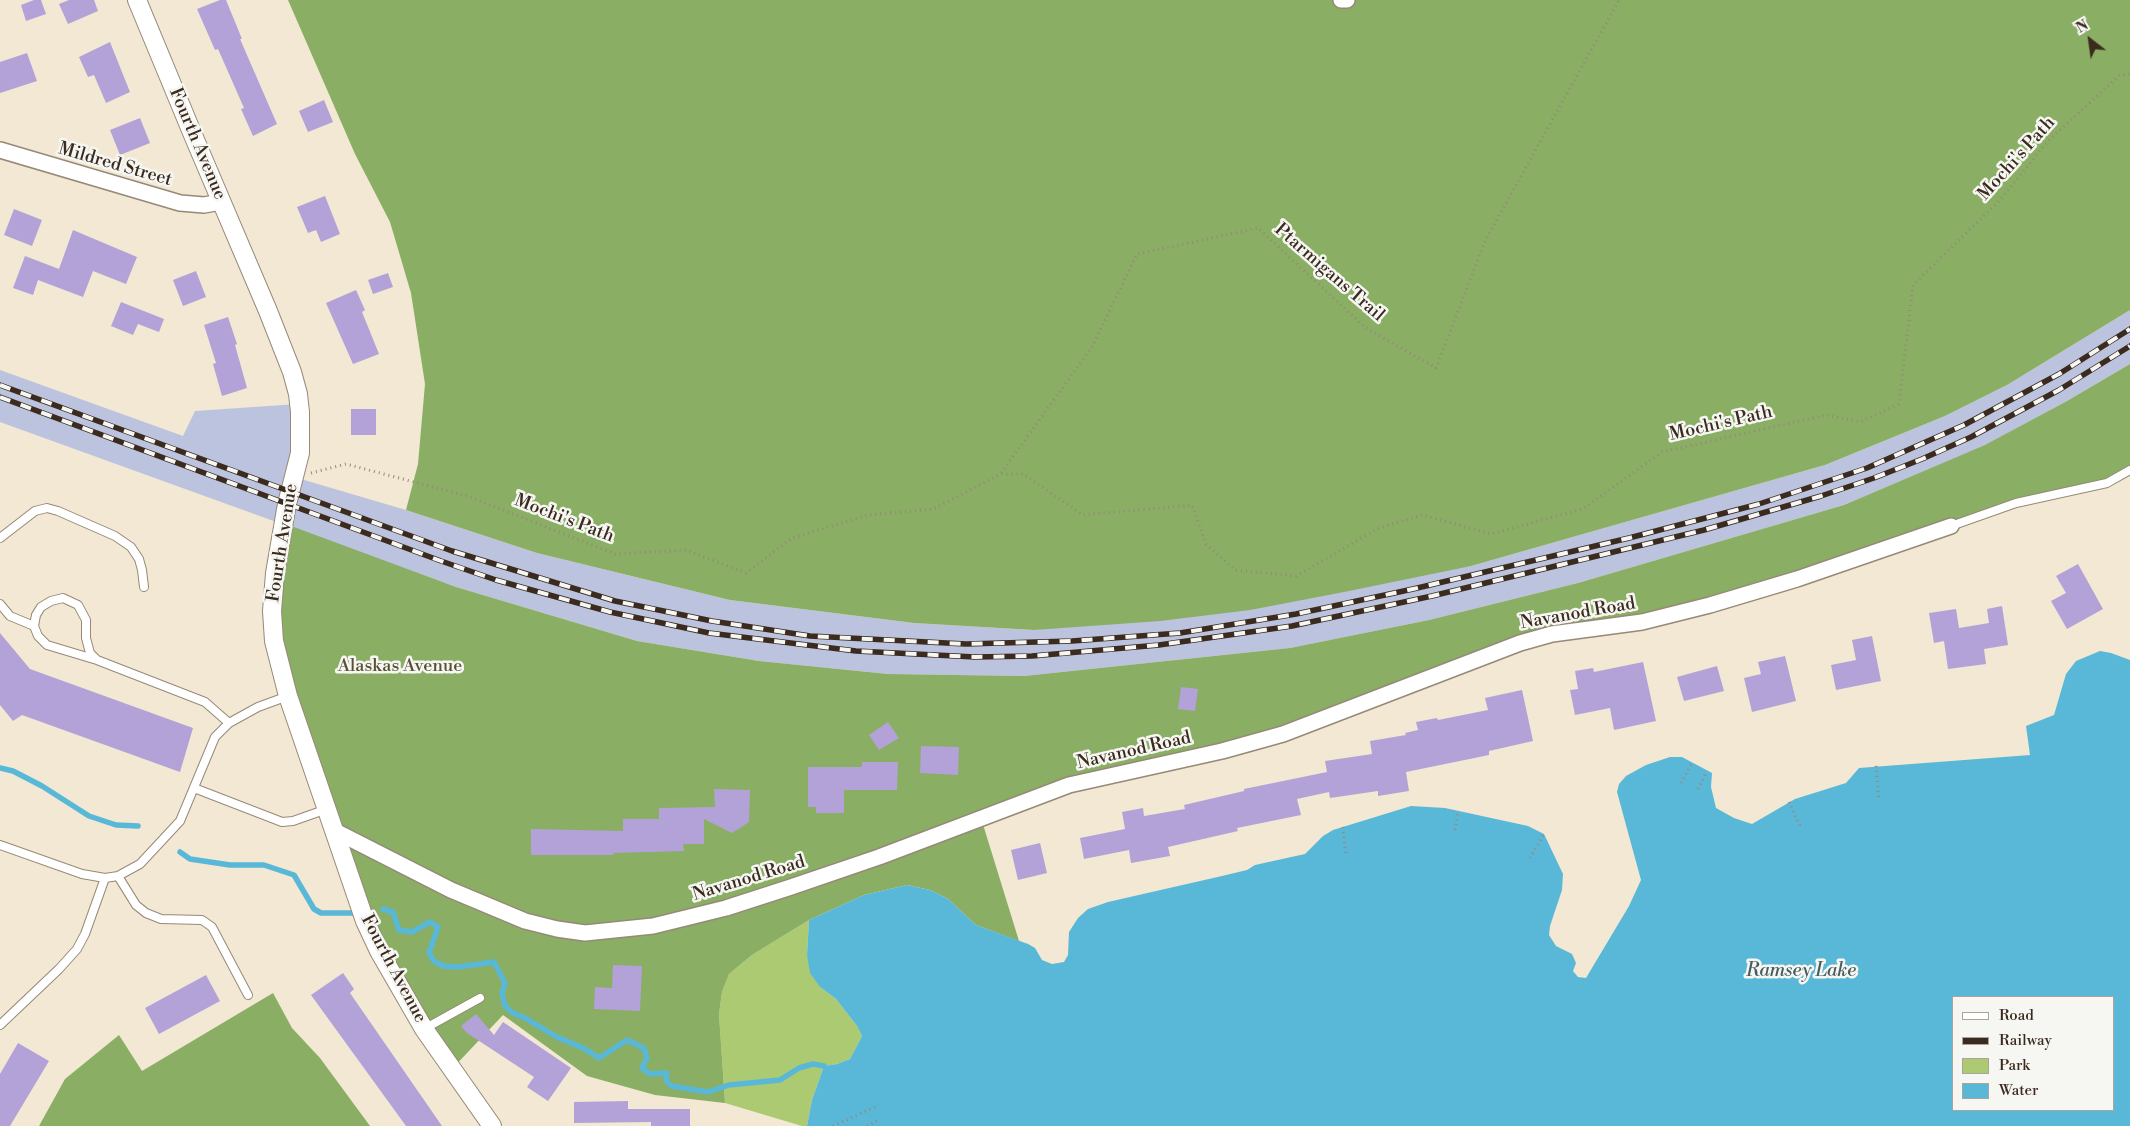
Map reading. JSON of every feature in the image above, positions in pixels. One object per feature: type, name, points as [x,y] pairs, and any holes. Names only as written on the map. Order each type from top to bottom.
[{"type":"street","name":"Fourth Avenue","points":[[137,0],[268,310],[294,379],[300,412],[300,453],[275,572],[272,611],[274,641],[288,696],[365,921],[391,974],[424,1029],[492,1126]]},
{"type":"street","points":[[1341,0],[1347,0]]},
{"type":"street","name":"Mildred Street","points":[[0,150],[180,202],[204,205],[222,202]]},
{"type":"street","name":"Navanod Road","points":[[335,832],[451,890],[525,921],[557,929],[585,932],[653,926],[726,908],[791,888],[879,857],[1069,784],[1222,751],[1283,734],[1520,643],[1552,634],[1642,622],[1710,605],[1797,579],[1951,526]]},
{"type":"lane","points":[[1951,526],[2016,503],[2107,484],[2130,470]]},
{"type":"lane","points":[[0,538],[35,511],[47,508],[58,511],[115,536],[130,547],[139,559],[144,587]]},
{"type":"lane","points":[[97,660],[90,653],[86,638],[86,620],[78,605],[63,598],[51,601],[41,607],[36,615],[34,626],[38,636],[47,645],[97,660],[205,702],[229,723]]},
{"type":"lane","points":[[0,604],[10,616],[34,626]]},
{"type":"lane","points":[[0,845],[82,874],[105,878],[118,876],[140,864],[180,821],[215,737],[229,723],[258,707],[288,696]]},
{"type":"lane","points":[[194,788],[282,822],[293,821],[327,809]]},
{"type":"lane","points":[[118,876],[136,905],[146,914],[161,919],[202,920],[212,927],[248,995]]},
{"type":"lane","points":[[0,1025],[59,969],[77,949],[85,934],[105,878]]},
{"type":"lane","points":[[424,1029],[480,998]]},
{"type":"path","name":"Ptarmigans Trail","points":[[1001,474],[1092,347],[1138,254],[1258,228],[1366,328],[1436,368],[1485,241],[1619,0]]},
{"type":"path","name":"Mochi's Path","points":[[294,477],[346,464],[467,496],[615,554],[686,550],[746,573],[792,538],[868,515],[933,509],[1001,474],[1023,474],[1083,515],[1192,505],[1206,544],[1236,570],[1296,576],[1380,528],[1422,516],[1491,534],[1582,509],[1662,452],[1826,415],[1860,422],[1899,404],[1913,285],[2000,200],[2048,141],[2120,75],[2130,74]]},
{"type":"path","points":[[1681,783],[1692,763]]},
{"type":"path","points":[[1876,766],[1879,800]]},
{"type":"path","points":[[1698,789],[1706,771]]},
{"type":"path","points":[[1789,802],[1800,826]]},
{"type":"path","points":[[1455,830],[1458,811]]},
{"type":"path","points":[[1343,827],[1346,854]]},
{"type":"path","points":[[1530,858],[1544,834]]},
{"type":"path","points":[[834,1126],[875,1107]]},
{"type":"path","points":[[867,1126],[880,1120]]},
{"type":"shaded area","points":[[2130,310],[2130,364],[1986,445],[1844,505],[1578,583],[1429,620],[1290,648],[1024,676],[888,674],[759,661],[637,641],[456,587],[0,422],[0,370],[183,436],[195,411],[298,404],[294,477],[406,510],[537,553],[730,600],[914,623],[1034,630],[1471,566],[1825,465],[1945,416],[2007,385]]},
{"type":"green space","points":[[288,0],[2130,0],[2130,310],[2007,385],[1945,416],[1825,465],[1471,566],[1250,610],[1160,621],[1034,630],[914,623],[730,600],[537,553],[406,510],[418,464],[425,384],[411,293],[390,222],[355,154]]},
{"type":"green space","name":"Alaskas Avenue","points":[[2130,364],[2130,471],[2107,485],[2016,504],[1798,580],[1552,635],[1371,702],[981,818],[1019,941],[976,925],[948,899],[930,890],[907,885],[864,895],[809,920],[752,955],[729,974],[722,992],[719,1014],[725,1103],[655,1095],[587,1076],[503,1015],[450,1071],[390,975],[278,664],[283,523],[456,587],[637,641],[759,661],[888,674],[1024,676],[1290,648],[1429,620],[1578,583],[1844,505],[1985,445],[2067,401]]},
{"type":"green space","points":[[809,920],[807,955],[820,987],[836,999],[857,1026],[862,1036],[850,1059],[824,1066],[812,1100],[807,1126],[802,1126],[725,1103],[719,1014],[722,992],[729,974],[752,955]]},
{"type":"green space","points":[[273,993],[292,1028],[320,1058],[370,1126],[39,1126],[65,1079],[119,1035],[142,1071]]},
{"type":"water","name":"Ramsey Lake","points":[[2100,651],[2130,660],[2130,1126],[807,1126],[812,1100],[824,1066],[850,1059],[862,1036],[857,1026],[836,999],[820,987],[810,973],[807,955],[809,920],[864,895],[907,885],[930,890],[948,899],[976,925],[1028,944],[1035,948],[1042,960],[1052,964],[1064,962],[1068,955],[1069,932],[1078,918],[1088,909],[1108,902],[1247,870],[1255,865],[1305,854],[1323,836],[1333,830],[1411,806],[1445,808],[1528,826],[1544,834],[1563,874],[1562,890],[1550,926],[1549,935],[1556,946],[1572,954],[1576,963],[1573,971],[1578,977],[1586,978],[1629,906],[1641,880],[1617,792],[1619,784],[1626,776],[1646,765],[1670,757],[1682,757],[1712,773],[1711,787],[1716,808],[1734,818],[1752,824],[1795,799],[1846,783],[1859,768],[2030,755],[2026,726],[2054,715],[2066,674],[2076,661]]},
{"type":"building","points":[[34,0],[41,0],[46,14],[26,21],[21,5]]},
{"type":"building","points":[[69,0],[94,0],[98,11],[68,24],[59,4]]},
{"type":"building","points":[[220,0],[226,0],[242,39],[240,39],[277,124],[253,136],[241,109],[244,108],[218,49],[215,50],[197,9]]},
{"type":"building","points":[[110,42],[130,92],[106,103],[94,75],[88,77],[79,57]]},
{"type":"building","points":[[27,53],[37,81],[0,93],[0,62]]},
{"type":"building","points":[[324,100],[333,122],[308,132],[299,111]]},
{"type":"building","points":[[140,118],[150,143],[120,155],[110,130]]},
{"type":"building","points":[[325,196],[340,234],[321,242],[316,230],[308,233],[297,207]]},
{"type":"building","points":[[14,209],[42,220],[32,246],[4,235]]},
{"type":"building","points":[[73,230],[137,257],[126,284],[93,271],[83,297],[38,280],[33,295],[13,288],[25,256],[59,269]]},
{"type":"building","points":[[196,271],[206,297],[183,306],[173,280]]},
{"type":"building","points":[[388,273],[393,287],[373,294],[368,280]]},
{"type":"building","points":[[356,290],[365,310],[362,312],[379,354],[353,364],[326,303]]},
{"type":"building","points":[[121,302],[164,319],[159,332],[138,324],[133,335],[111,326]]},
{"type":"building","points":[[228,317],[237,344],[235,345],[247,388],[222,396],[213,364],[216,363],[204,325]]},
{"type":"building","points":[[351,409],[376,409],[376,435],[351,435]]},
{"type":"building","points":[[2078,564],[2103,609],[2067,629],[2051,601],[2066,593],[2056,576]]},
{"type":"building","points":[[2002,606],[2008,645],[1984,649],[1986,664],[1948,669],[1944,641],[1934,643],[1929,613],[1956,609],[1959,628],[1989,623],[1987,609]]},
{"type":"building","points":[[0,633],[30,669],[193,728],[180,772],[22,715],[13,721],[0,705]]},
{"type":"building","points":[[1872,636],[1881,681],[1836,690],[1831,665],[1856,660],[1852,640]]},
{"type":"building","points":[[1785,656],[1796,701],[1752,712],[1744,678],[1761,674],[1758,662]]},
{"type":"building","points":[[1643,662],[1656,721],[1614,730],[1610,708],[1575,715],[1570,690],[1578,689],[1575,671],[1593,668],[1594,672]]},
{"type":"building","points":[[1717,666],[1724,691],[1684,701],[1677,677]]},
{"type":"building","points":[[1181,687],[1198,689],[1195,711],[1178,709]]},
{"type":"building","points":[[1522,690],[1533,741],[1489,751],[1489,755],[1406,772],[1409,791],[1378,796],[1378,791],[1330,798],[1329,792],[1297,799],[1301,815],[1237,828],[1238,831],[1168,847],[1170,856],[1131,863],[1129,850],[1084,859],[1080,838],[1125,829],[1122,812],[1143,808],[1144,816],[1185,809],[1184,805],[1244,791],[1244,789],[1327,772],[1325,761],[1372,754],[1370,741],[1406,735],[1405,733],[1418,730],[1416,722],[1437,718],[1438,720],[1488,710],[1485,698]]},
{"type":"building","points":[[888,722],[899,738],[879,750],[869,735]]},
{"type":"building","points":[[921,746],[959,747],[958,775],[920,773]]},
{"type":"building","points":[[862,762],[898,762],[897,790],[844,790],[844,813],[816,813],[816,807],[808,807],[808,767],[862,767]]},
{"type":"building","points":[[714,789],[750,790],[749,822],[732,833],[704,819],[704,844],[683,844],[684,851],[613,853],[613,855],[531,855],[531,829],[623,831],[623,819],[659,819],[659,808],[715,807]]},
{"type":"building","points":[[1040,843],[1047,873],[1018,880],[1011,850]]},
{"type":"building","points":[[613,965],[642,966],[640,1011],[594,1009],[595,987],[612,988]]},
{"type":"building","points":[[343,973],[354,989],[350,993],[442,1126],[406,1126],[311,995]]},
{"type":"building","points":[[206,975],[220,1001],[159,1034],[145,1008]]},
{"type":"building","points":[[476,1014],[494,1035],[503,1022],[571,1068],[548,1101],[527,1087],[534,1077],[467,1033],[461,1026]]},
{"type":"building","points":[[18,1043],[49,1061],[10,1126],[0,1126],[0,1074]]},
{"type":"building","points":[[628,1101],[628,1109],[690,1109],[690,1126],[651,1126],[651,1122],[574,1123],[574,1102]]},
{"type":"waterway","points":[[0,768],[13,771],[42,786],[89,816],[116,825],[138,826]]},
{"type":"waterway","points":[[180,852],[190,859],[230,865],[264,865],[294,875],[314,909],[321,913],[354,913]]},
{"type":"waterway","points":[[383,909],[393,912],[399,930],[412,932],[430,922],[438,927],[429,953],[434,961],[443,966],[458,967],[494,962],[505,983],[502,993],[505,1006],[513,1013],[599,1058],[627,1040],[644,1048],[647,1058],[642,1068],[650,1074],[667,1073],[666,1081],[672,1086],[708,1092],[729,1085],[780,1080],[799,1068],[813,1064],[824,1066]]},
{"type":"railway","points":[[0,385],[452,551],[615,601],[712,621],[810,636],[966,644],[1072,641],[1180,633],[1296,614],[1413,589],[1629,538],[1759,504],[1867,468],[1964,425],[2059,374],[2130,329]]},
{"type":"railway","points":[[0,397],[441,561],[496,580],[610,612],[709,633],[856,651],[975,657],[1032,656],[1159,645],[1292,626],[1432,596],[1704,530],[1821,496],[1922,459],[1971,437],[2059,390],[2130,346]]}]
